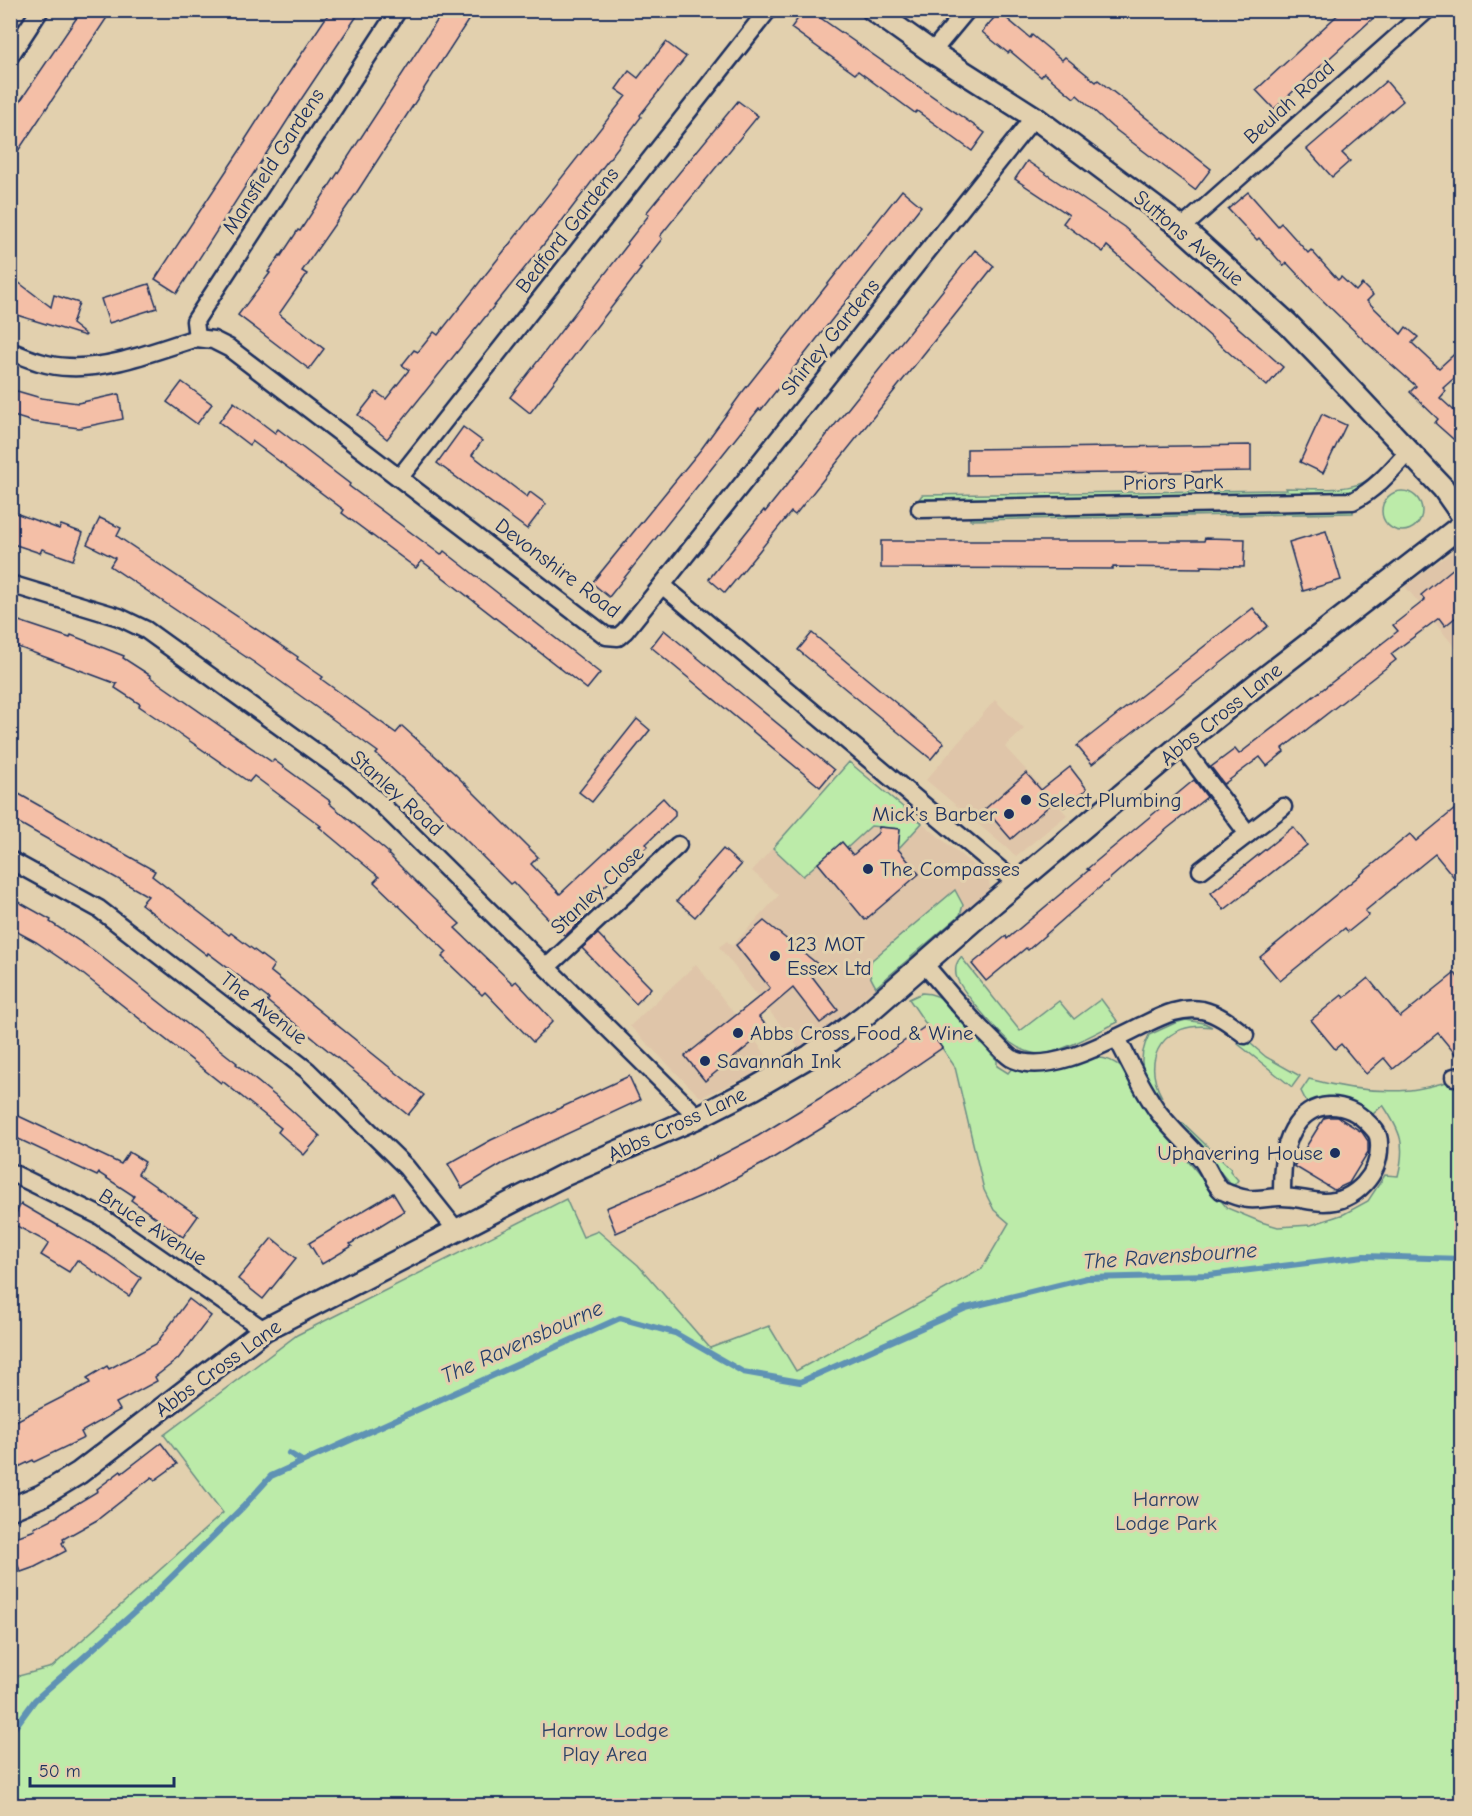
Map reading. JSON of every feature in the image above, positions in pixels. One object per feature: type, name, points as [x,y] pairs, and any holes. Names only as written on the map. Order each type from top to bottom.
[{"type":"street","points":[[10,56],[40,10]]},
{"type":"street","name":"Mansfield Gardens","points":[[196,338],[195,321],[398,10]]},
{"type":"street","name":"Bedford Gardens","points":[[400,477],[768,10]]},
{"type":"street","name":"Suttons Avenue","points":[[873,10],[932,52],[1034,117],[1182,228],[1288,324],[1443,488],[1461,515]]},
{"type":"street","points":[[932,52],[967,10]]},
{"type":"street","name":"Beulah Road","points":[[1182,228],[1427,10]]},
{"type":"street","name":"Shirley Gardens","points":[[662,585],[1034,117]]},
{"type":"street","points":[[10,351],[38,362],[68,368],[100,366],[196,338]]},
{"type":"street","name":"Devonshire Road","points":[[196,338],[213,340],[229,348],[606,636],[618,637],[625,631],[662,585]]},
{"type":"street","name":"Priors Park","points":[[920,509],[1353,501],[1379,484],[1408,452]]},
{"type":"street","name":"Abbs Cross Lane","points":[[10,1509],[41,1496],[79,1473],[264,1330],[564,1175],[698,1117],[810,1056],[864,1016],[1181,745],[1461,525]]},
{"type":"street","name":"Stanley Road","points":[[10,584],[110,614],[146,630],[353,779],[698,1117]]},
{"type":"street","points":[[662,585],[1016,884]]},
{"type":"street","points":[[1181,745],[1248,834]]},
{"type":"street","points":[[1201,870],[1283,807]]},
{"type":"street","name":"Stanley Close","points":[[547,967],[678,845]]},
{"type":"street","name":"The Avenue","points":[[10,860],[99,909],[307,1070],[406,1167],[457,1231]]},
{"type":"street","points":[[924,964],[984,1033],[1009,1056],[1021,1062],[1050,1063],[1117,1038],[1184,1009],[1202,1010],[1216,1015],[1245,1035]]},
{"type":"street","points":[[1117,1038],[1143,1090],[1160,1114],[1202,1161],[1222,1191],[1246,1200],[1282,1197],[1326,1202],[1343,1199],[1365,1185],[1373,1175],[1380,1144],[1377,1132],[1366,1120],[1349,1108],[1325,1107],[1316,1109],[1305,1116],[1292,1130],[1282,1172],[1282,1197]]},
{"type":"street","name":"Bruce Avenue","points":[[10,1172],[100,1216],[264,1330]]},
{"type":"shaded area","points":[[1461,545],[1461,649],[1458,651],[1405,586]]},
{"type":"shaded area","points":[[995,700],[1024,729],[1005,747],[1067,815],[1016,856],[926,780]]},
{"type":"shaded area","points":[[849,762],[985,875],[990,887],[987,893],[801,1051],[719,947],[727,941],[732,946],[779,895],[752,871]]},
{"type":"shaded area","points":[[696,964],[774,1065],[702,1097],[630,1026]]},
{"type":"green space","points":[[1369,479],[1356,492],[1336,495],[919,499],[922,495],[1329,489],[1351,486]]},
{"type":"green space","points":[[1402,491],[1416,497],[1422,511],[1416,525],[1402,531],[1388,525],[1382,511],[1388,497]]},
{"type":"green space","points":[[1353,509],[1353,513],[970,520],[970,517]]},
{"type":"green space","points":[[849,762],[922,823],[898,849],[900,829],[871,826],[847,848],[842,842],[803,876],[773,848]]},
{"type":"green space","points":[[955,890],[963,905],[960,915],[876,987],[870,974],[869,967],[872,960]]},
{"type":"green space","points":[[961,957],[1020,1031],[1059,1001],[1074,1019],[1101,999],[1118,1022],[1059,1050],[1041,1054],[1025,1051],[1005,1038],[964,990],[956,975],[956,965]]},
{"type":"green space","name":"Harrow Lodge Park","points":[[922,993],[934,995],[955,1009],[997,1060],[997,1066],[1008,1073],[1012,1068],[1028,1072],[1045,1072],[1093,1058],[1112,1061],[1122,1068],[1149,1114],[1227,1208],[1278,1227],[1311,1225],[1344,1214],[1368,1201],[1385,1175],[1398,1176],[1402,1147],[1398,1131],[1383,1105],[1373,1114],[1357,1103],[1335,1098],[1308,1105],[1301,1091],[1309,1079],[1372,1090],[1397,1091],[1426,1088],[1451,1081],[1453,1086],[1461,1087],[1461,1805],[11,1806],[11,1678],[52,1667],[223,1513],[164,1435],[297,1335],[566,1199],[583,1237],[598,1231],[638,1265],[710,1348],[769,1326],[796,1371],[982,1269],[1009,1223],[994,1210],[984,1190],[955,1067],[909,999]]},
{"type":"green space","points":[[1186,1020],[1212,1027],[1196,1026],[1182,1029],[1161,1044],[1154,1068],[1162,1097],[1145,1076],[1142,1061],[1145,1044],[1149,1035]]},
{"type":"green space","points":[[1244,1038],[1266,1057],[1300,1076],[1292,1087],[1238,1044]]},
{"type":"green space","points":[[1183,1123],[1231,1169],[1230,1171],[1238,1180],[1233,1187],[1180,1125]]},
{"type":"building","points":[[82,10],[112,10],[10,163],[10,116]]},
{"type":"building","points":[[331,10],[361,10],[177,293],[155,279]]},
{"type":"building","points":[[444,10],[463,10],[471,16],[355,195],[302,271],[307,274],[279,314],[324,349],[309,369],[238,315],[270,273],[268,272],[298,230],[300,231]]},
{"type":"building","points":[[804,10],[809,10],[985,133],[972,151],[917,111],[915,113],[858,71],[855,74],[791,28]]},
{"type":"building","points":[[1343,10],[1382,10],[1274,109],[1256,90]]},
{"type":"building","points":[[999,12],[1030,38],[1032,35],[1062,60],[1065,57],[1096,82],[1098,80],[1211,169],[1195,190],[1112,127],[1077,95],[1074,98],[1044,73],[1041,77],[1010,51],[1008,53],[982,32]]},
{"type":"building","points":[[666,42],[686,57],[552,234],[387,439],[358,415],[376,392],[386,399],[409,370],[402,365],[414,350],[418,352],[434,332],[438,335],[626,96],[616,89],[629,71],[638,78]]},
{"type":"building","points":[[1386,81],[1403,101],[1342,153],[1350,161],[1332,177],[1307,149]]},
{"type":"building","points":[[738,101],[758,116],[660,236],[662,239],[639,268],[641,269],[530,413],[510,397],[628,244],[649,215],[646,213]]},
{"type":"building","points":[[1027,161],[1124,227],[1283,367],[1267,386],[1107,246],[1103,252],[1063,223],[1069,215],[1015,179]]},
{"type":"building","points":[[902,190],[921,206],[761,410],[759,409],[609,597],[592,583],[702,448],[741,394]]},
{"type":"building","points":[[1248,192],[1278,226],[1281,223],[1308,253],[1311,250],[1338,280],[1341,277],[1356,291],[1362,284],[1373,295],[1367,301],[1401,334],[1406,327],[1418,337],[1412,343],[1439,368],[1461,348],[1461,372],[1443,388],[1446,391],[1440,398],[1461,417],[1461,446],[1435,423],[1438,419],[1410,392],[1416,386],[1367,343],[1287,263],[1284,266],[1228,209]]},
{"type":"building","points":[[975,250],[994,266],[795,515],[791,512],[725,593],[709,579]]},
{"type":"building","points":[[10,276],[51,307],[54,295],[79,303],[72,324],[86,335],[20,316],[10,308]]},
{"type":"building","points":[[149,284],[157,308],[109,323],[101,299]]},
{"type":"building","points":[[182,382],[212,404],[197,424],[167,402]]},
{"type":"building","points":[[10,389],[41,398],[78,403],[119,394],[123,419],[79,428],[33,422],[10,415]]},
{"type":"building","points":[[234,402],[275,433],[278,429],[441,555],[444,551],[600,673],[587,689],[422,561],[416,568],[342,513],[344,510],[252,441],[249,445],[219,422]]},
{"type":"building","points":[[1322,414],[1346,425],[1323,473],[1300,462]]},
{"type":"building","points":[[463,427],[482,441],[472,455],[527,497],[530,492],[546,504],[527,529],[437,463]]},
{"type":"building","points":[[1251,445],[1251,471],[967,475],[967,449]]},
{"type":"building","points":[[10,511],[59,529],[61,525],[83,533],[73,560],[42,549],[40,553],[10,543]]},
{"type":"building","points":[[100,518],[121,528],[117,536],[298,657],[297,659],[323,677],[321,679],[396,733],[402,726],[454,773],[538,857],[531,864],[560,894],[663,798],[675,811],[675,816],[646,844],[648,846],[577,912],[584,918],[565,936],[513,882],[510,884],[376,754],[378,752],[255,663],[110,566],[115,558],[87,544]]},
{"type":"building","points":[[1326,531],[1341,580],[1303,591],[1289,542]]},
{"type":"building","points":[[1205,538],[1245,539],[1244,567],[881,568],[881,541],[1204,541]]},
{"type":"building","points":[[1461,562],[1461,613],[1445,626],[1439,618],[1391,654],[1396,660],[1282,749],[1284,752],[1267,766],[1260,757],[1224,784],[1211,767],[1235,749],[1239,754],[1398,631],[1393,625],[1425,600],[1421,595]]},
{"type":"building","points":[[1253,608],[1268,626],[1092,764],[1077,746]]},
{"type":"building","points":[[10,618],[70,638],[71,635],[124,656],[123,658],[272,762],[274,760],[330,801],[329,803],[389,853],[460,924],[455,928],[513,984],[516,981],[553,1021],[533,1042],[485,992],[482,995],[442,957],[447,952],[374,882],[379,877],[319,827],[321,826],[254,776],[249,782],[139,706],[140,704],[115,688],[117,684],[10,644]]},
{"type":"building","points":[[664,630],[834,770],[820,787],[651,647]]},
{"type":"building","points":[[812,633],[944,743],[931,759],[798,650]]},
{"type":"building","points":[[637,719],[650,730],[592,802],[579,792]]},
{"type":"building","points":[[1070,767],[1087,789],[1064,807],[1057,799],[1011,839],[985,809],[1026,773],[1041,790]]},
{"type":"building","points":[[1194,780],[1207,797],[1028,950],[1026,948],[986,981],[972,964],[1006,936],[1007,939]]},
{"type":"building","points":[[10,789],[155,871],[152,876],[229,935],[231,933],[274,965],[270,971],[424,1095],[408,1115],[267,1001],[269,999],[141,904],[148,896],[10,818]]},
{"type":"building","points":[[1461,804],[1461,886],[1435,854],[1365,911],[1369,915],[1348,932],[1345,928],[1280,981],[1260,957],[1410,834],[1416,841]]},
{"type":"building","name":"The Compasses","points":[[879,827],[900,829],[898,849],[919,874],[865,920],[818,863],[842,842],[853,855],[878,833]]},
{"type":"building","points":[[1293,827],[1307,845],[1224,910],[1211,893]]},
{"type":"building","points":[[723,849],[741,865],[695,917],[677,901]]},
{"type":"building","points":[[10,897],[51,920],[50,922],[93,950],[237,1063],[320,1136],[304,1155],[278,1132],[281,1128],[222,1081],[221,1083],[79,971],[36,942],[10,928]]},
{"type":"building","points":[[764,921],[820,966],[811,975],[838,1010],[820,1023],[793,988],[759,1017],[769,1029],[705,1081],[685,1056],[770,988],[736,945]]},
{"type":"building","points":[[598,934],[651,988],[636,1004],[582,948]]},
{"type":"building","points":[[1455,973],[1461,982],[1461,1061],[1438,1033],[1393,1069],[1384,1058],[1366,1074],[1341,1044],[1335,1049],[1311,1020],[1342,995],[1344,998],[1368,978],[1400,1017]]},
{"type":"building","points":[[926,1026],[942,1048],[850,1111],[768,1161],[710,1192],[616,1233],[606,1208],[677,1178],[758,1136],[838,1087]]},
{"type":"building","points":[[629,1076],[640,1100],[502,1164],[462,1188],[448,1164],[491,1140]]},
{"type":"building","points":[[10,1112],[121,1164],[129,1152],[145,1162],[138,1174],[198,1216],[183,1237],[131,1200],[134,1196],[99,1173],[97,1176],[10,1135]]},
{"type":"building","name":"Uphavering House","points":[[1338,1117],[1362,1132],[1368,1141],[1368,1152],[1349,1183],[1334,1190],[1294,1166],[1324,1118]]},
{"type":"building","points":[[393,1193],[404,1211],[322,1264],[309,1243]]},
{"type":"building","points":[[21,1204],[107,1254],[141,1278],[129,1296],[77,1260],[69,1272],[41,1255],[49,1243],[11,1223]]},
{"type":"building","points":[[272,1238],[296,1258],[263,1299],[238,1279]]},
{"type":"building","points":[[189,1299],[211,1316],[178,1359],[155,1377],[157,1381],[116,1403],[120,1410],[81,1432],[84,1438],[10,1471],[10,1424],[90,1383],[87,1378],[107,1366],[109,1369],[156,1344]]},
{"type":"building","points":[[161,1443],[177,1464],[155,1480],[152,1477],[97,1520],[63,1539],[62,1543],[66,1551],[21,1572],[10,1552],[10,1539],[35,1530],[34,1528],[98,1491],[97,1489]]},
{"type":"waterway","name":"The Ravensbourne","points":[[10,1734],[35,1700],[145,1603],[243,1507],[271,1476],[620,1318],[675,1333],[743,1372],[800,1382],[966,1308],[1087,1278],[1209,1275],[1364,1256],[1462,1259]]},
{"type":"waterway","points":[[289,1453],[302,1461]]},
{"type":"place","name":"Select Plumbing","points":[[1026,800]]},
{"type":"place","name":"Mick's Barber","points":[[1009,814]]},
{"type":"place","name":"The Compasses","points":[[868,869]]},
{"type":"place","name":"123 MOT Essex Ltd","points":[[775,956]]},
{"type":"place","name":"Abbs Cross Food & Wine","points":[[738,1033]]},
{"type":"place","name":"Savannah Ink","points":[[705,1061]]},
{"type":"place","name":"Uphavering House","points":[[1335,1153]]},
{"type":"park label","name":"Harrow Lodge Play Area","points":[[605,1742]]}]
